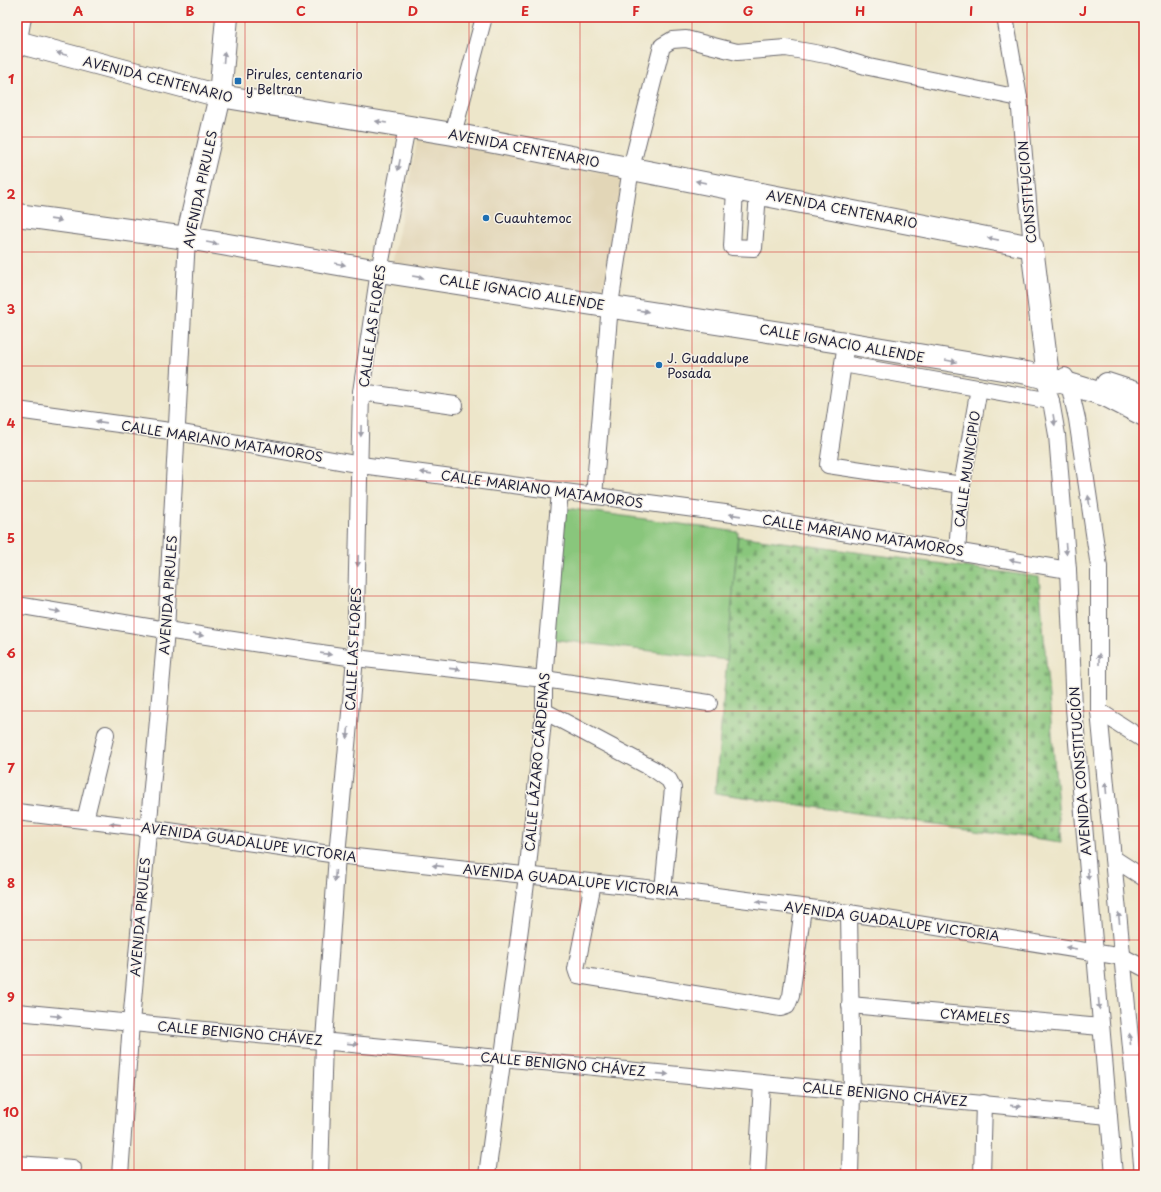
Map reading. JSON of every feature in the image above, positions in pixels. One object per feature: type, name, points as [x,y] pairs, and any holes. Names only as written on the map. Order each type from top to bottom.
[{"type":"street","points":[[17,45],[23,17]]},
{"type":"street","name":"AVENIDA PIRULES","points":[[120,1175],[131,1023],[166,630],[186,238],[220,96],[227,17]]},
{"type":"street","points":[[453,134],[484,17]]},
{"type":"street","name":"CONSTITUCION","points":[[1005,17],[1019,98],[1032,247],[1050,375]]},
{"type":"street","points":[[594,496],[610,305],[631,168],[662,46],[672,40],[686,39],[737,52],[786,48],[832,56],[869,67],[1019,98]]},
{"type":"street","name":"AVENIDA CENTENARIO","points":[[17,45],[220,96],[453,134],[1032,247]]},
{"type":"street","name":"CALLE LAS FLORES","points":[[320,1175],[324,1041],[337,855],[355,658],[361,465],[361,392],[379,271],[407,127]]},
{"type":"street","points":[[735,188],[732,247],[754,248],[758,193]]},
{"type":"street","name":"CALLE IGNACIO ALLENDE","points":[[17,215],[186,238],[379,271],[610,305],[1050,375]]},
{"type":"street","points":[[846,342],[828,465],[962,485]]},
{"type":"street","points":[[843,364],[1051,401]]},
{"type":"street","points":[[1050,375],[1144,396]]},
{"type":"street","points":[[1050,375],[1105,395],[1144,416]]},
{"type":"street","name":"AVENIDA CONSTITUCIÓN","points":[[1050,375],[1051,401],[1057,435],[1068,570],[1074,708],[1114,1175]]},
{"type":"street","name":"AVENIDA CONSTITUCIÓN","points":[[1050,375],[1077,419],[1099,567],[1100,711],[1143,1175]]},
{"type":"street","name":"CALLE MUNICIPIO","points":[[958,551],[962,485],[979,388]]},
{"type":"street","points":[[361,392],[455,405]]},
{"type":"street","name":"CALLE MARIANO MATAMOROS","points":[[17,410],[177,432],[361,465],[740,516],[1068,570]]},
{"type":"street","name":"CALLE LÁZARO CÁRDENAS","points":[[487,1175],[528,876],[544,711],[544,679],[560,491]]},
{"type":"street","points":[[17,605],[166,630],[355,658],[544,679],[709,703]]},
{"type":"street","points":[[544,711],[655,770],[669,780],[673,788],[663,890]]},
{"type":"street","points":[[1100,711],[1144,740]]},
{"type":"street","points":[[85,820],[106,734]]},
{"type":"street","name":"AVENIDA GUADALUPE VICTORIA","points":[[17,812],[148,828],[337,855],[663,890],[803,908],[849,912],[1123,956],[1144,968]]},
{"type":"street","points":[[1113,858],[1144,878]]},
{"type":"street","points":[[593,883],[576,969],[578,975],[781,1008],[788,1006],[791,996],[803,908]]},
{"type":"street","points":[[849,912],[852,1092],[850,1175]]},
{"type":"street","name":"CYAMELES","points":[[850,1005],[1101,1027]]},
{"type":"street","name":"CALLE BENIGNO CHÁVEZ","points":[[17,1012],[1109,1116]]},
{"type":"street","points":[[757,1175],[762,1083]]},
{"type":"street","points":[[982,1175],[984,1103]]},
{"type":"street","points":[[17,1164],[73,1168]]},
{"type":"shaded area","points":[[418,137],[625,177],[606,296],[392,264]]},
{"type":"green space","points":[[566,508],[738,532],[727,660],[550,639]]},
{"type":"green space","points":[[738,536],[1039,577],[1061,842],[715,793]]},
{"type":"place","name":"Pirules, centenario y Beltran","points":[[238,81]]},
{"type":"place","name":"Cuauhtemoc","points":[[486,218]]},
{"type":"place","name":"J. Guadalupe Posada","points":[[659,365]]}]
